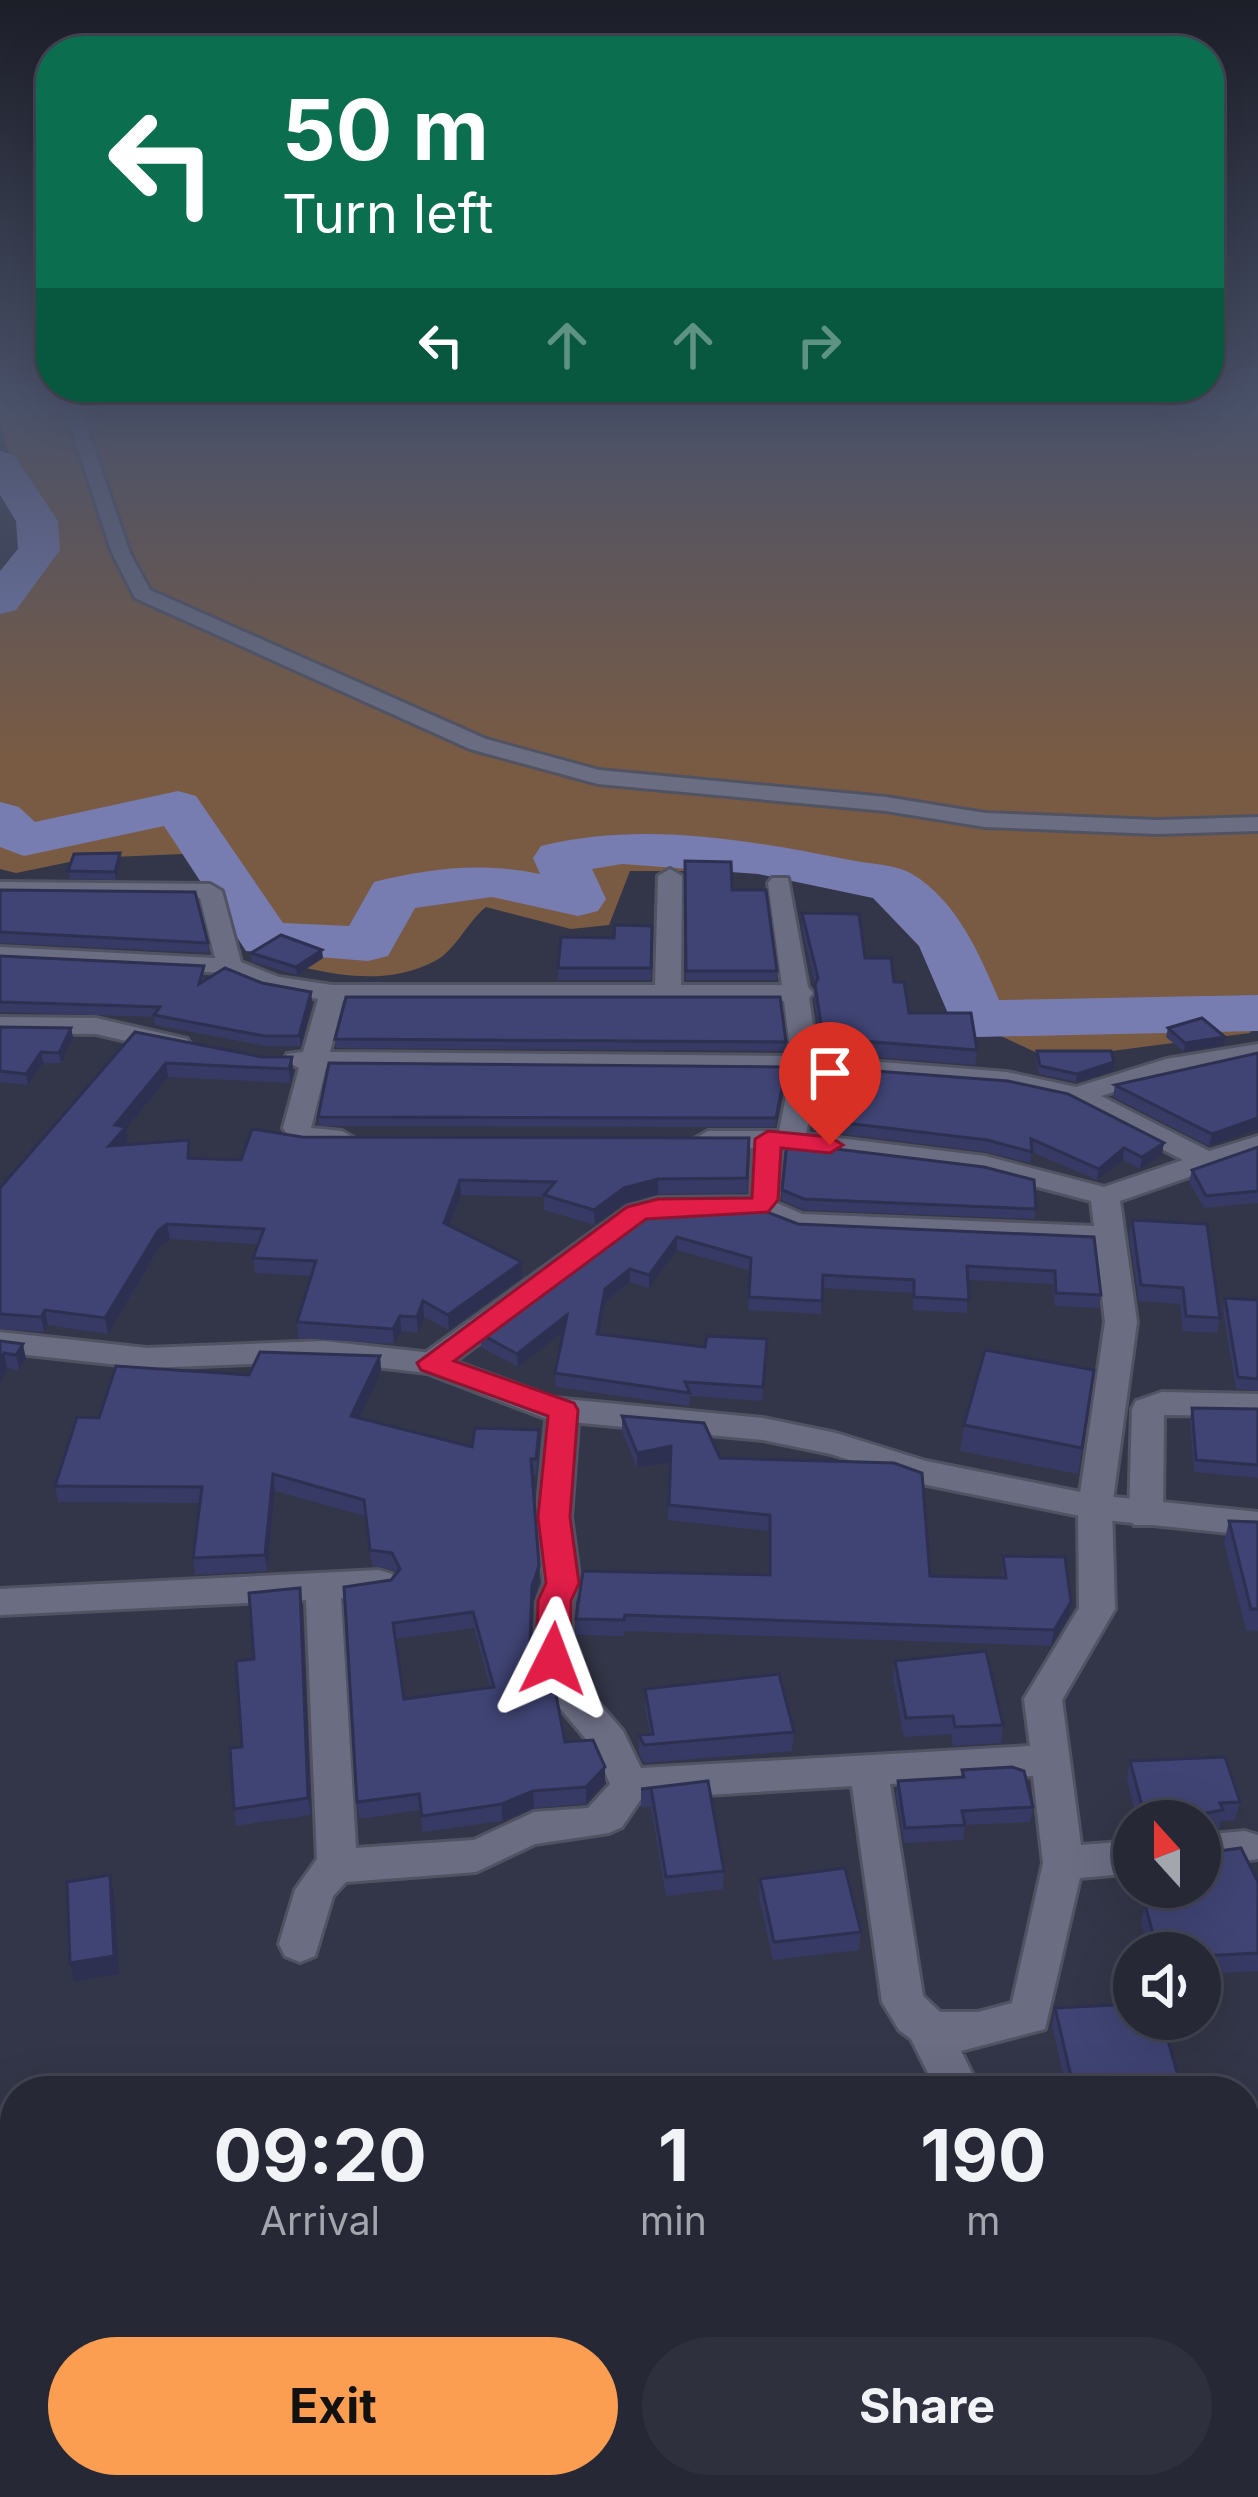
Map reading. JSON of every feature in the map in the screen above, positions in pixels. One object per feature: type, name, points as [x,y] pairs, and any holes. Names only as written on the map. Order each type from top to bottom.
[{"type":"street","points":[[111,524],[142,594],[522,760],[598,777],[846,800],[985,820],[1156,827],[1258,824]]},
{"type":"street","points":[[668,991],[670,876]]},
{"type":"street","points":[[759,1206],[765,1200],[806,1064],[800,993],[780,883]]},
{"type":"street","points":[[0,889],[210,891],[230,966]]},
{"type":"street","points":[[0,955],[230,966],[273,984],[332,993],[800,993]]},
{"type":"street","points":[[332,993],[298,1135],[363,1139]]},
{"type":"street","points":[[0,1025],[96,1026],[206,1050]]},
{"type":"street","points":[[1077,1095],[1166,1067],[1258,1052]]},
{"type":"street","points":[[265,1059],[806,1064],[1007,1080],[1077,1095],[1203,1159]]},
{"type":"street","points":[[673,1139],[780,1140],[985,1165],[1105,1196],[1258,1144]]},
{"type":"street","points":[[928,2030],[981,2032],[1030,2016],[1063,1863],[1042,1699],[1096,1609],[1095,1508],[1121,1322],[1105,1196]]},
{"type":"street","points":[[432,1363],[637,1213],[658,1207],[759,1206],[797,1222],[1110,1236]]},
{"type":"street","points":[[0,1342],[147,1358],[324,1352],[432,1363],[563,1410],[763,1429],[836,1444],[922,1472],[1095,1508],[1258,1524]]},
{"type":"street","points":[[1146,1516],[1148,1409],[1154,1403],[1258,1405]]},
{"type":"street","points":[[300,1944],[314,1889],[321,1876],[337,1867],[476,1856],[535,1828],[598,1822],[616,1814],[629,1784],[610,1742],[562,1685],[553,1659],[555,1601],[562,1583],[554,1517],[563,1410]]},
{"type":"street","points":[[0,1602],[379,1583]]},
{"type":"street","points":[[323,1586],[337,1867]]},
{"type":"street","points":[[629,1784],[1047,1760]]},
{"type":"street","points":[[869,1770],[903,2002],[912,2019],[928,2030],[951,2076]]},
{"type":"street","points":[[1221,1849],[1245,1847]]},
{"type":"street","points":[[1063,1863],[1113,1859]]},
{"type":"shaded area","points":[[46,524],[1258,524],[1258,1015],[1250,1033],[1050,1059],[958,1016],[937,961],[890,897],[761,871],[630,871],[609,925],[571,929],[486,907],[435,961],[391,975],[368,976],[320,971],[253,952],[206,853],[89,858],[16,873],[0,869],[0,611],[30,574],[44,546]]},
{"type":"building","points":[[120,853],[115,872],[68,871],[74,854]]},
{"type":"building","points":[[685,861],[731,862],[732,890],[766,890],[777,971],[686,971]]},
{"type":"building","points":[[0,890],[195,892],[208,943],[0,932]]},
{"type":"building","points":[[802,913],[859,914],[865,958],[891,958],[894,982],[904,982],[909,1013],[971,1013],[977,1050],[823,1038],[818,978]]},
{"type":"building","points":[[615,925],[652,926],[651,968],[558,968],[561,937],[614,938]]},
{"type":"building","points":[[281,935],[322,950],[296,967],[251,953]]},
{"type":"building","points":[[0,956],[204,966],[199,984],[225,968],[262,983],[311,992],[299,1036],[264,1036],[154,1015],[160,1007],[0,1002]]},
{"type":"building","points":[[346,997],[780,997],[786,1042],[335,1039]]},
{"type":"building","points":[[1202,1018],[1225,1037],[1185,1043],[1168,1028]]},
{"type":"building","points":[[0,1027],[71,1028],[59,1053],[41,1052],[26,1074],[0,1071]]},
{"type":"building","points":[[135,1032],[262,1057],[292,1057],[289,1069],[166,1063],[115,1125],[126,1127],[109,1146],[189,1140],[188,1158],[241,1160],[252,1129],[302,1137],[749,1138],[747,1178],[658,1179],[624,1188],[594,1210],[544,1195],[555,1182],[460,1180],[444,1223],[522,1262],[448,1315],[423,1301],[417,1317],[400,1316],[393,1329],[297,1322],[316,1261],[253,1258],[264,1229],[167,1224],[158,1231],[105,1318],[45,1310],[41,1317],[0,1314],[0,1188]]},
{"type":"building","points":[[1037,1051],[1111,1051],[1114,1062],[1077,1074],[1040,1066]]},
{"type":"building","points":[[1258,1053],[1258,1118],[1212,1134],[1115,1085]]},
{"type":"building","points":[[329,1063],[786,1067],[776,1118],[318,1117]]},
{"type":"building","points":[[822,1067],[1008,1081],[1068,1094],[1164,1143],[1142,1157],[1124,1148],[1099,1169],[1031,1139],[1032,1152],[987,1140],[812,1119]]},
{"type":"building","points":[[787,1143],[984,1167],[1034,1180],[1036,1209],[804,1199],[782,1190]]},
{"type":"building","points":[[1258,1147],[1258,1191],[1206,1196],[1192,1170]]},
{"type":"building","points":[[754,1207],[798,1224],[1094,1237],[1101,1295],[1056,1293],[1055,1271],[967,1266],[969,1300],[914,1297],[914,1280],[823,1275],[822,1301],[749,1297],[751,1258],[677,1237],[649,1275],[630,1269],[605,1289],[597,1334],[705,1347],[707,1336],[767,1339],[763,1387],[685,1382],[690,1393],[555,1373],[567,1315],[517,1354],[481,1334],[649,1210]]},
{"type":"building","points":[[1132,1220],[1207,1224],[1220,1318],[1186,1316],[1183,1288],[1141,1285]]},
{"type":"building","points":[[1225,1298],[1258,1300],[1258,1379],[1238,1377]]},
{"type":"building","points":[[0,1341],[23,1344],[16,1355],[4,1353],[0,1361]]},
{"type":"building","points":[[985,1350],[1094,1370],[1082,1448],[964,1425]]},
{"type":"building","points":[[260,1352],[380,1356],[351,1416],[472,1447],[475,1428],[539,1430],[536,1459],[531,1459],[539,1566],[532,1586],[530,1643],[556,1695],[565,1742],[593,1740],[605,1767],[586,1787],[533,1791],[502,1804],[422,1816],[419,1794],[357,1802],[344,1587],[391,1580],[400,1569],[392,1553],[370,1550],[364,1500],[273,1474],[265,1555],[193,1558],[202,1487],[55,1486],[77,1417],[99,1418],[116,1366],[249,1375]],"holes":[[[473,1612],[494,1687],[404,1699],[393,1623]]]},
{"type":"building","points":[[1192,1408],[1258,1409],[1258,1465],[1196,1460]]},
{"type":"building","points":[[622,1416],[704,1423],[720,1458],[894,1463],[922,1473],[930,1576],[1006,1578],[1003,1556],[1065,1557],[1071,1602],[1054,1630],[625,1615],[624,1620],[576,1619],[583,1571],[770,1575],[770,1515],[669,1505],[671,1446],[637,1453]]},
{"type":"building","points":[[1229,1521],[1258,1522],[1258,1609],[1251,1609]]},
{"type":"building","points":[[300,1588],[308,1798],[234,1809],[230,1748],[242,1747],[236,1661],[254,1659],[249,1593]]},
{"type":"building","points":[[986,1651],[1003,1725],[955,1727],[953,1716],[906,1718],[895,1661]]},
{"type":"building","points":[[779,1674],[794,1732],[644,1745],[639,1735],[653,1734],[645,1689]]},
{"type":"building","points":[[1225,1757],[1240,1802],[1140,1800],[1130,1761]]},
{"type":"building","points":[[1012,1767],[1024,1771],[1033,1807],[962,1811],[965,1825],[905,1828],[898,1781],[964,1777],[962,1770]]},
{"type":"building","points":[[708,1781],[724,1871],[666,1877],[651,1788],[641,1789]]},
{"type":"building","points":[[1241,1848],[1258,1882],[1258,1953],[1221,1955],[1221,1932],[1152,1932],[1146,1908],[1221,1908],[1221,1851]]},
{"type":"building","points":[[845,1868],[861,1932],[774,1942],[760,1879]]},
{"type":"building","points":[[110,1875],[114,1956],[70,1963],[67,1882]]},
{"type":"building","points":[[1113,2005],[1113,2040],[1168,2040],[1178,2076],[1071,2076],[1055,2008]]},
{"type":"waterway","points":[[0,601],[39,550],[37,524]]},
{"type":"waterway","points":[[0,818],[24,840],[178,807],[266,939],[368,944],[394,894],[492,880],[578,899],[560,858],[622,848],[758,858],[892,885],[946,941],[977,1019],[1258,1013]]},
{"type":"route","points":[[553,1659],[555,1601],[562,1583],[554,1517],[563,1410],[432,1363],[520,1294],[593,1248],[637,1213],[658,1207],[759,1206],[765,1200],[768,1139],[830,1145]]}]
